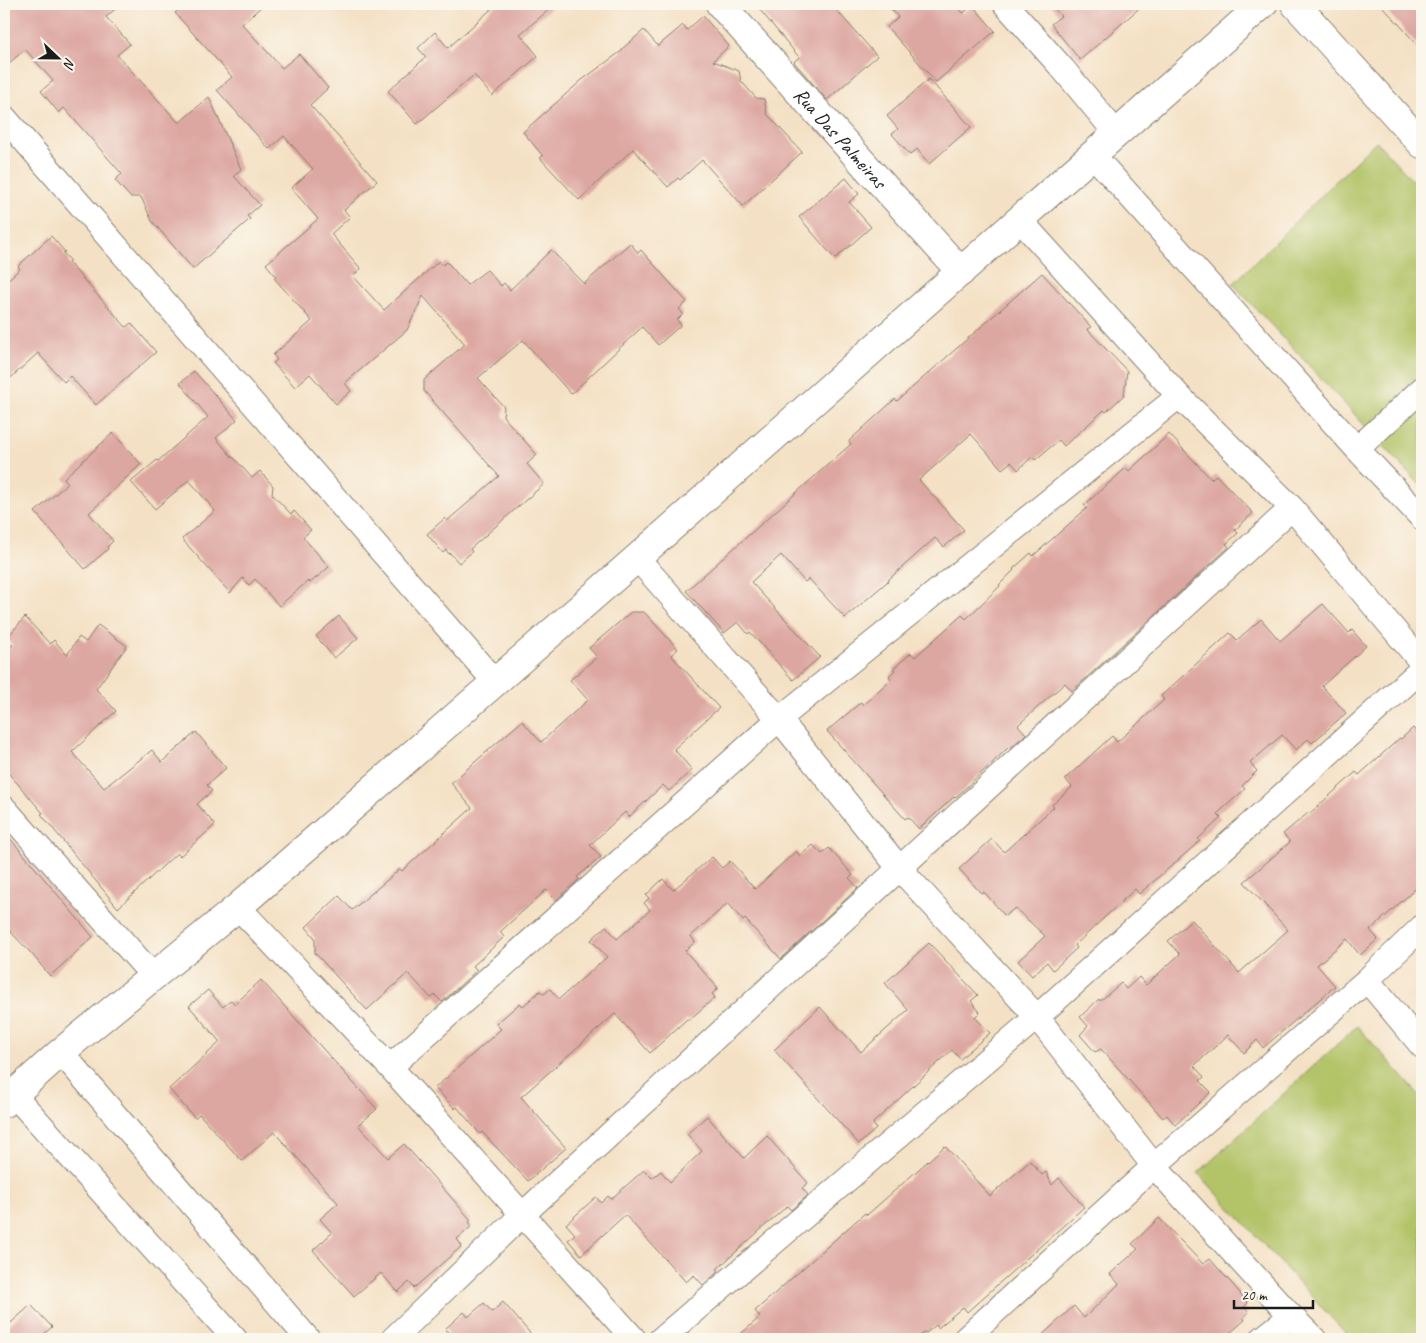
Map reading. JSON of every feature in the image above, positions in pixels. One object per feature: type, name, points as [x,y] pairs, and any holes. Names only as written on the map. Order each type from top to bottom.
[{"type":"street","name":"Rua Das Palmeiras","points":[[720,4],[961,272]]},
{"type":"street","points":[[1005,4],[1063,69],[1116,133]]},
{"type":"street","points":[[236,1339],[9,1099],[61,1052],[238,908],[1020,220],[1262,4]]},
{"type":"street","points":[[1295,4],[1422,144]]},
{"type":"street","points":[[4,116],[495,682]]},
{"type":"street","points":[[1092,154],[1357,449],[1422,518]]},
{"type":"street","points":[[1020,220],[1179,396],[1292,508],[1422,663]]},
{"type":"street","points":[[1357,449],[1422,389]]},
{"type":"street","points":[[390,1067],[779,719],[1179,396]]},
{"type":"street","points":[[393,1339],[522,1215],[1292,508]]},
{"type":"street","points":[[637,558],[779,719],[900,868],[1037,1017],[1154,1166],[1314,1339]]},
{"type":"street","points":[[661,1339],[1037,1017],[1422,669]]},
{"type":"street","points":[[4,808],[154,977]]},
{"type":"street","points":[[238,908],[390,1067],[634,1339]]},
{"type":"street","points":[[965,1339],[1154,1166],[1367,980],[1422,927]]},
{"type":"street","points":[[1367,980],[1422,1046]]},
{"type":"street","points":[[61,1052],[308,1339]]},
{"type":"street","points":[[1262,1339],[1291,1316]]},
{"type":"green space","points":[[1376,141],[1422,191],[1422,487],[1233,284]]},
{"type":"green space","points":[[1357,1026],[1422,1098],[1422,1339],[1351,1339],[1198,1173]]},
{"type":"building","points":[[4,4],[121,4],[106,17],[130,44],[117,55],[179,123],[209,97],[241,169],[234,176],[260,205],[247,216],[250,219],[193,269],[152,221],[141,197],[130,197],[115,180],[122,174],[64,108],[59,113],[41,91],[53,81],[25,49],[4,68]]},
{"type":"building","points":[[185,4],[264,4],[242,24],[282,68],[299,54],[328,88],[310,105],[377,181],[344,210],[350,217],[331,234],[361,269],[353,276],[384,310],[439,261],[443,265],[447,262],[467,285],[487,270],[501,286],[504,283],[510,290],[551,250],[584,284],[630,243],[638,253],[641,250],[687,302],[679,309],[683,314],[677,320],[681,325],[658,345],[642,327],[571,394],[523,340],[478,378],[504,407],[503,416],[537,455],[527,464],[544,484],[470,549],[472,552],[459,563],[446,550],[443,553],[427,534],[445,518],[447,521],[499,476],[424,391],[424,380],[465,344],[423,296],[407,330],[345,383],[351,391],[336,404],[310,374],[295,387],[273,363],[277,360],[273,355],[312,321],[274,278],[276,276],[266,264],[318,219],[291,188],[313,169],[284,136],[269,149],[217,90],[232,77],[175,13]]},
{"type":"building","points":[[497,4],[556,4],[520,34],[538,56],[492,96],[474,75],[417,124],[388,91],[426,57],[418,48],[435,32],[448,48]]},
{"type":"building","points":[[755,4],[831,4],[877,56],[827,100],[794,62],[799,57]]},
{"type":"building","points":[[887,4],[955,4],[963,13],[973,6],[995,31],[936,82],[887,27],[898,17]]},
{"type":"building","points":[[1050,4],[1144,4],[1080,60],[1051,24],[1061,16]]},
{"type":"building","points":[[1380,4],[1422,4],[1422,50],[1397,22]]},
{"type":"building","points":[[703,16],[729,46],[713,61],[739,71],[741,81],[756,98],[764,99],[767,114],[802,152],[743,206],[702,160],[680,180],[678,178],[668,187],[633,149],[579,200],[540,158],[543,156],[523,132],[582,80],[623,50],[644,30],[658,46],[683,25],[687,30]]},
{"type":"building","points":[[929,79],[971,127],[929,164],[917,149],[910,155],[892,134],[898,129],[887,116]]},
{"type":"building","points":[[846,178],[859,194],[849,202],[871,227],[835,259],[799,217]]},
{"type":"building","points":[[51,236],[65,252],[63,253],[70,260],[68,262],[126,327],[131,323],[156,352],[96,405],[70,376],[64,382],[38,353],[4,384],[4,283],[20,269],[18,266]]},
{"type":"building","points":[[1042,273],[1091,327],[1087,329],[1127,371],[1124,395],[1106,412],[1104,410],[1064,446],[1059,440],[1035,460],[1032,457],[1018,470],[1011,462],[1002,469],[971,434],[919,480],[964,530],[944,547],[935,538],[845,618],[809,579],[805,582],[781,555],[751,582],[820,657],[793,680],[750,632],[748,634],[738,622],[724,633],[686,591],[851,444],[849,441],[895,399],[897,401]]},
{"type":"building","points":[[194,371],[237,420],[216,438],[252,478],[260,471],[273,486],[272,494],[291,514],[294,511],[311,530],[303,537],[329,567],[310,583],[308,581],[279,606],[255,579],[249,585],[243,578],[230,593],[182,539],[215,511],[189,480],[155,509],[131,482],[208,417],[180,383]]},
{"type":"building","points":[[113,433],[141,464],[89,513],[113,541],[107,547],[108,549],[85,569],[35,512],[68,483],[64,478]]},
{"type":"building","points":[[1169,434],[1211,479],[1216,475],[1253,513],[1235,530],[1238,533],[1226,544],[1229,547],[1072,691],[1065,683],[1018,725],[1026,734],[1009,747],[919,829],[908,817],[905,819],[827,731],[861,702],[863,705],[891,679],[889,676],[895,670],[893,669],[911,653],[915,657],[962,615],[966,619],[1000,586],[1013,569],[1031,553],[1033,556],[1087,508],[1084,505],[1126,468],[1129,471]]},
{"type":"building","points":[[1323,604],[1349,633],[1352,630],[1366,646],[1322,686],[1346,713],[1312,743],[1308,739],[1296,750],[1282,735],[1250,763],[1257,771],[1242,786],[1245,789],[1217,814],[1221,818],[1198,839],[1200,841],[1139,894],[1135,889],[1075,945],[1077,948],[1053,970],[1047,962],[1032,976],[1018,961],[1045,936],[1015,908],[1005,916],[985,893],[981,893],[959,869],[992,839],[1004,852],[1054,807],[1052,805],[1072,787],[1065,779],[1112,736],[1117,742],[1164,700],[1161,696],[1230,633],[1237,640],[1261,619],[1280,641]]},
{"type":"building","points":[[631,612],[644,612],[678,649],[671,655],[719,708],[674,749],[692,770],[669,791],[663,785],[629,817],[625,812],[590,845],[601,857],[577,877],[579,879],[556,900],[546,890],[500,932],[504,937],[473,966],[477,970],[442,1002],[435,995],[431,998],[408,973],[367,1010],[315,953],[315,938],[306,927],[339,896],[352,910],[400,869],[402,871],[472,808],[451,783],[522,721],[541,742],[588,700],[570,680],[597,657],[589,648]]},
{"type":"building","points":[[339,616],[358,638],[334,658],[316,636]]},
{"type":"building","points":[[25,617],[50,644],[54,640],[67,655],[79,637],[86,642],[98,625],[127,646],[96,689],[116,711],[72,752],[104,788],[152,750],[162,762],[196,732],[226,768],[207,785],[212,791],[197,804],[215,825],[180,856],[177,853],[118,908],[41,814],[43,813],[4,768],[4,654],[13,645],[6,639]]},
{"type":"building","points":[[1413,728],[1422,739],[1422,883],[1370,930],[1378,939],[1360,955],[1347,939],[1317,965],[1335,986],[1263,1048],[1257,1040],[1244,1053],[1228,1035],[1194,1066],[1204,1077],[1200,1081],[1211,1092],[1175,1125],[1167,1115],[1163,1118],[1101,1049],[1095,1052],[1080,1035],[1088,1026],[1080,1017],[1099,999],[1100,1001],[1121,983],[1126,989],[1139,977],[1146,985],[1180,954],[1168,941],[1192,920],[1239,973],[1288,930],[1244,882],[1290,842],[1283,834],[1309,814],[1356,772],[1359,775]]},
{"type":"building","points":[[4,831],[93,937],[50,976],[4,925]]},
{"type":"building","points":[[813,845],[822,854],[829,848],[853,875],[849,878],[858,888],[781,959],[728,903],[691,936],[695,942],[685,951],[718,988],[712,994],[715,997],[689,1020],[687,1019],[650,1053],[615,1014],[521,1097],[566,1148],[528,1181],[482,1132],[480,1134],[457,1107],[455,1109],[435,1088],[501,1029],[496,1024],[520,1003],[523,1006],[540,991],[544,994],[550,989],[559,999],[607,957],[591,940],[606,926],[617,939],[650,910],[644,903],[649,898],[646,895],[663,879],[673,890],[712,857],[722,868],[730,861],[755,889],[796,851],[800,856]]},
{"type":"building","points":[[929,943],[978,995],[971,1001],[980,1012],[975,1017],[990,1033],[960,1059],[952,1050],[873,1123],[876,1129],[859,1144],[774,1050],[820,1007],[861,1052],[908,1010],[885,983]]},
{"type":"building","points":[[261,980],[377,1109],[358,1125],[388,1158],[404,1144],[471,1220],[469,1222],[472,1226],[457,1239],[462,1246],[414,1288],[409,1282],[398,1292],[381,1273],[354,1296],[313,1250],[332,1233],[320,1219],[338,1203],[274,1132],[242,1161],[199,1114],[195,1118],[169,1089],[220,1042],[189,1006],[208,990],[223,1007],[231,1000],[235,1004]]},
{"type":"building","points":[[707,1116],[744,1158],[767,1136],[808,1183],[802,1188],[808,1195],[791,1210],[787,1206],[717,1269],[719,1271],[703,1285],[694,1275],[686,1282],[625,1215],[581,1255],[568,1240],[575,1234],[566,1224],[596,1197],[601,1203],[608,1196],[611,1199],[644,1170],[652,1178],[661,1171],[670,1182],[702,1151],[687,1134]]},
{"type":"building","points":[[945,1146],[990,1196],[1030,1161],[1042,1175],[1046,1172],[1052,1185],[1059,1178],[1084,1207],[967,1312],[963,1307],[938,1328],[936,1325],[916,1339],[735,1339],[760,1317],[755,1311],[865,1213],[867,1215]]},
{"type":"building","points":[[1159,1218],[1203,1264],[1210,1259],[1241,1294],[1248,1303],[1244,1307],[1249,1312],[1243,1317],[1245,1320],[1223,1339],[1038,1339],[1074,1306],[1084,1318],[1119,1284],[1110,1274],[1138,1249],[1132,1244]]},
{"type":"building","points":[[503,1302],[535,1339],[442,1339],[449,1333],[445,1329],[464,1312],[468,1317],[484,1303],[492,1312]]},
{"type":"building","points":[[31,1305],[52,1327],[38,1339],[4,1339],[4,1329]]}]
